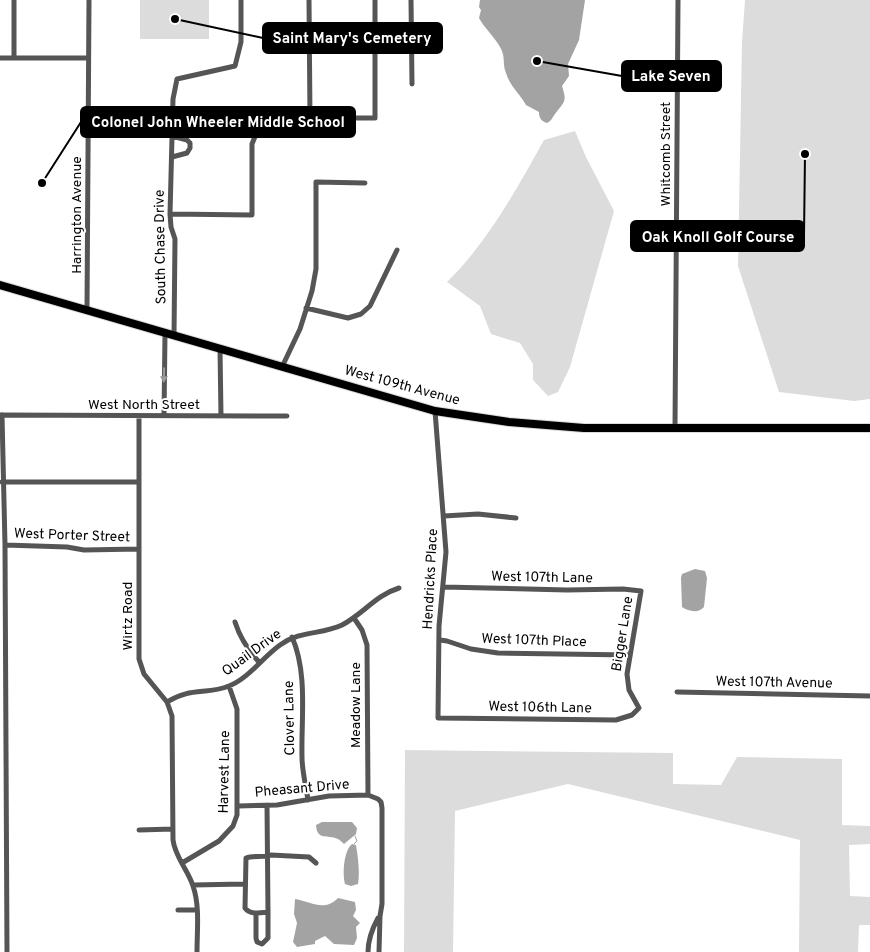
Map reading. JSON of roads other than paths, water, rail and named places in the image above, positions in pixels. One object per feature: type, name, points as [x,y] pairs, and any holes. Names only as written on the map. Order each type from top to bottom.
[{"type":"main road","name":"West 109th Avenue","points":[[0,285],[435,411],[584,428],[870,428]]},
{"type":"street","points":[[14,0],[14,58]]},
{"type":"street","name":"Harrington Avenue","points":[[88,310],[89,0]]},
{"type":"street","name":"South Chase Drive","points":[[174,336],[175,239],[171,227],[170,214],[173,99],[177,79],[235,66],[241,42],[242,0]]},
{"type":"street","points":[[309,0],[310,118]]},
{"type":"street","points":[[170,214],[252,215],[252,144],[260,124],[276,118],[375,118],[375,0]]},
{"type":"street","points":[[411,0],[412,84]]},
{"type":"street","name":"Whitcomb Street","points":[[675,428],[678,0]]},
{"type":"street","points":[[0,58],[88,58]]},
{"type":"street","points":[[172,136],[187,140],[190,143],[188,153],[172,157]]},
{"type":"street","points":[[282,367],[300,329],[312,291],[316,268],[316,182],[365,183]]},
{"type":"street","points":[[306,308],[348,318],[361,314],[370,306],[397,250]]},
{"type":"street","points":[[164,416],[165,333]]},
{"type":"street","points":[[220,349],[221,416]]},
{"type":"street","name":"Hendricks Place","points":[[435,411],[446,552],[439,626],[438,718]]},
{"type":"street","points":[[1,415],[3,886],[7,952]]},
{"type":"street","name":"West North Street","points":[[1,415],[287,416]]},
{"type":"street","name":"Wirtz Road","points":[[139,416],[139,659],[144,674],[167,702],[172,716],[174,848],[193,885],[196,897],[197,952]]},
{"type":"street","points":[[2,482],[139,482]]},
{"type":"street","points":[[444,516],[478,514],[516,518]]},
{"type":"street","name":"West Porter Street","points":[[3,548],[139,549]]},
{"type":"street","name":"West 107th Lane","points":[[443,587],[567,590],[623,589],[641,591]]},
{"type":"street","name":"Quail Drive","points":[[167,702],[184,693],[229,686],[281,644],[292,638],[340,626],[354,618],[387,591],[399,588]]},
{"type":"street","name":"Bigger Lane","points":[[639,708],[629,690],[626,674],[641,591]]},
{"type":"street","name":"Meadow Lane","points":[[354,618],[362,630],[367,645],[368,795]]},
{"type":"street","points":[[235,622],[246,648],[259,662]]},
{"type":"street","name":"Clover Lane","points":[[292,638],[297,648],[301,666],[302,760],[308,800]]},
{"type":"street","name":"West 107th Place","points":[[440,640],[470,649],[498,653],[630,655]]},
{"type":"street","name":"Harvest Lane","points":[[182,863],[219,840],[233,826],[238,806],[236,709],[229,686]]},
{"type":"street","name":"West 107th Avenue","points":[[677,692],[870,696]]},
{"type":"street","name":"West 106th Lane","points":[[438,718],[616,720],[632,715],[639,708]]},
{"type":"street","points":[[368,795],[378,799],[381,802],[382,808],[382,904],[379,952]]},
{"type":"street","name":"Pheasant Drive","points":[[238,806],[268,805],[329,796],[368,795]]},
{"type":"street","points":[[256,913],[256,938],[262,944],[268,938],[268,805]]},
{"type":"street","points":[[139,830],[173,829]]},
{"type":"street","points":[[268,912],[250,912],[245,908],[246,858],[252,856],[309,857],[316,863]]},
{"type":"street","points":[[193,885],[244,884]]},
{"type":"street","points":[[178,910],[196,910]]},
{"type":"street","points":[[368,952],[368,943],[372,929],[380,916]]},
{"type":"waterway","points":[[354,844],[357,841],[355,836]]},
{"type":"place","name":"Saint Mary's Cemetery","points":[[175,19]]},
{"type":"place","name":"Lake Seven","points":[[537,61]]},
{"type":"place","name":"Oak Knoll Golf Course","points":[[805,154]]},
{"type":"place","name":"Colonel John Wheeler Middle School","points":[[42,183]]}]
